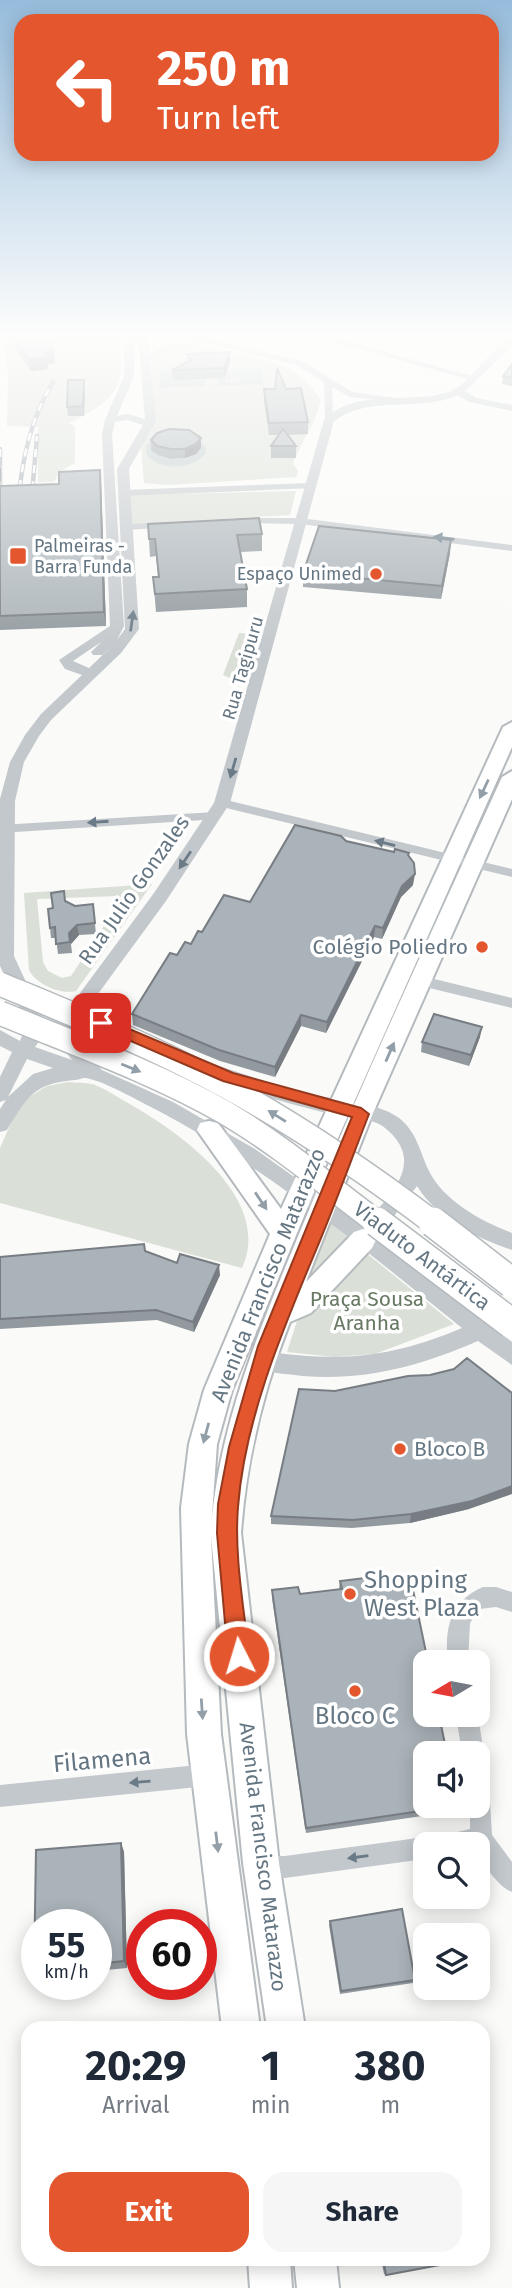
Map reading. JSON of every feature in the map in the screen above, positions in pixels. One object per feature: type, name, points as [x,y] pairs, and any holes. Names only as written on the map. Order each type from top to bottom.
[{"type":"main road","name":"Avenida Francisco Matarazzo","points":[[240,2021],[208,1775],[197,1591],[196,1508],[203,1444],[218,1390],[300,1192],[422,981],[512,727]]},
{"type":"main road","name":"Avenida Francisco Matarazzo","points":[[285,2021],[262,1867],[226,1533],[238,1447],[262,1361],[324,1210],[349,1111],[463,862],[512,777]]},
{"type":"main road","name":"Viaduto Antártica","points":[[9,984],[127,1037],[251,1100],[410,1205],[512,1283]]},
{"type":"main road","name":"Viaduto Antártica","points":[[0,1013],[166,1083],[223,1112],[275,1146],[512,1324]]},
{"type":"main road","points":[[209,1130],[284,1233]]},
{"type":"main road","points":[[280,1314],[301,1305],[363,1240]]},
{"type":"main road","points":[[269,2266],[271,2288]]},
{"type":"main road","points":[[316,2266],[318,2288]]},
{"type":"street","points":[[85,671],[67,664],[68,658],[117,626],[113,521],[117,443]]},
{"type":"street","points":[[0,778],[21,731],[52,694],[116,650],[132,629],[123,468],[137,443]]},
{"type":"street","name":"Rua Tagipuru","points":[[219,809],[276,618],[322,443]]},
{"type":"street","points":[[124,493],[310,486]]},
{"type":"street","points":[[226,522],[300,522],[512,548]]},
{"type":"street","points":[[127,527],[180,524]]},
{"type":"street","points":[[0,1095],[22,1051],[33,1037],[36,1023],[9,984],[5,956],[3,828],[12,779],[32,735],[85,671]]},
{"type":"street","points":[[3,828],[219,809],[512,873]]},
{"type":"street","name":"Rua Julio Gonzales","points":[[95,1074],[71,1046],[69,1036],[75,1012],[160,897],[219,809]]},
{"type":"street","points":[[422,981],[512,1003]]},
{"type":"street","points":[[9,984],[229,1077],[387,1120],[401,1130],[414,1153],[420,1173],[440,1199],[485,1232]]},
{"type":"street","points":[[0,1037],[22,1051],[95,1074],[209,1130],[267,1166],[512,1355]]},
{"type":"street","points":[[0,1125],[24,1088],[35,1081],[61,1073],[95,1074]]},
{"type":"street","points":[[363,1240],[410,1181],[414,1153]]},
{"type":"street","points":[[404,1272],[400,1247],[412,1230],[437,1223],[485,1232],[512,1242]]},
{"type":"street","points":[[262,1361],[316,1369],[364,1368],[409,1359],[479,1331]]},
{"type":"street","points":[[456,1650],[460,1624],[468,1604],[480,1597],[505,1598],[512,1602]]},
{"type":"street","name":"Filamena","points":[[0,1796],[208,1775]]},
{"type":"street","points":[[262,1867],[285,1867],[413,1850]]},
{"type":"street","points":[[490,1850],[512,1881]]},
{"type":"green space","points":[[38,443],[75,443],[75,463],[59,472],[54,482],[38,482]]},
{"type":"green space","points":[[143,443],[303,443],[293,463],[298,471],[296,477],[166,485],[144,483],[141,447]]},
{"type":"green space","points":[[296,491],[290,515],[131,524],[129,495]]},
{"type":"green space","points":[[239,633],[253,634],[237,681],[223,675]]},
{"type":"green space","points":[[152,884],[76,991],[70,992],[43,984],[29,970],[24,893]],"holes":[[[118,896],[119,903],[71,976],[62,978],[48,971],[43,962],[37,899]]]},
{"type":"green space","points":[[68,1082],[95,1085],[128,1103],[172,1131],[216,1170],[233,1193],[245,1217],[248,1242],[242,1268],[0,1203],[0,1148],[15,1114],[29,1097],[47,1086]]},
{"type":"green space","name":"Praça Sousa Aranha","points":[[328,1221],[352,1241],[299,1292]]},
{"type":"green space","name":"Praça Sousa Aranha","points":[[365,1252],[454,1324],[375,1354],[335,1357],[287,1352],[298,1318]]},
{"type":"shaded area","points":[[149,443],[155,443],[154,452],[164,457],[180,459],[196,454],[200,447],[198,443],[201,443],[205,446],[206,453],[193,463],[169,466],[147,456],[146,446]]},
{"type":"building","points":[[154,443],[197,443],[185,449],[157,446]]},
{"type":"building","points":[[273,443],[294,443],[296,446],[271,446]]},
{"type":"building","points":[[100,470],[104,612],[0,616],[0,486],[59,484],[59,472]]},
{"type":"building","points":[[259,518],[262,534],[237,535],[247,589],[155,594],[153,577],[159,577],[155,539],[149,539],[148,524]]},
{"type":"building","name":"Espaço Unimed","points":[[319,526],[451,540],[442,586],[303,573]]},
{"type":"building","points":[[295,825],[341,836],[346,841],[409,853],[414,863],[415,874],[402,886],[383,928],[375,926],[327,1022],[301,1015],[275,1067],[219,1050],[132,1014],[170,953],[177,955],[185,942],[191,944],[198,931],[202,932],[224,895],[250,902]]},
{"type":"building","points":[[64,891],[65,901],[75,906],[93,904],[95,923],[77,925],[69,933],[70,942],[56,944],[55,927],[50,928],[48,909],[53,908],[51,893]]},
{"type":"building","points":[[434,1014],[482,1027],[471,1055],[422,1042]]},
{"type":"building","points":[[144,1244],[145,1251],[177,1263],[180,1254],[219,1265],[193,1322],[156,1310],[0,1319],[0,1257]]},
{"type":"building","name":"Bloco B","points":[[467,1358],[512,1393],[512,1486],[472,1501],[411,1514],[353,1520],[271,1516],[299,1389],[335,1391],[408,1376],[430,1375],[454,1369]]},
{"type":"building","name":"Bloco C","points":[[373,1577],[411,1580],[426,1650],[413,1650],[413,1727],[441,1727],[444,1741],[413,1741],[413,1812],[306,1828],[272,1590],[298,1587],[300,1594],[342,1589],[340,1581]]},
{"type":"building","points":[[121,1843],[124,1961],[112,1962],[112,1909],[35,1909],[36,1850]]},
{"type":"building","points":[[402,1909],[413,1980],[341,1991],[330,1921]]},
{"type":"building","points":[[384,2266],[435,2266],[386,2275]]},
{"type":"railway","points":[[18,504],[28,443]]},
{"type":"railway","points":[[31,505],[36,443]]},
{"type":"railway","points":[[0,449],[0,498]]},
{"type":"place","name":"Palmeiras - Barra Funda","points":[[18,556]]},
{"type":"place","name":"Espaço Unimed","points":[[376,574]]},
{"type":"place","name":"Colégio Poliedro","points":[[482,947]]},
{"type":"place","name":"Bloco B","points":[[400,1449]]},
{"type":"place","name":"Shopping West Plaza","points":[[350,1594]]},
{"type":"place","name":"Bloco C","points":[[355,1691]]},
{"type":"route","points":[[101,1023],[229,1077],[361,1114],[267,1346],[238,1447],[226,1533],[239,1656]]}]
